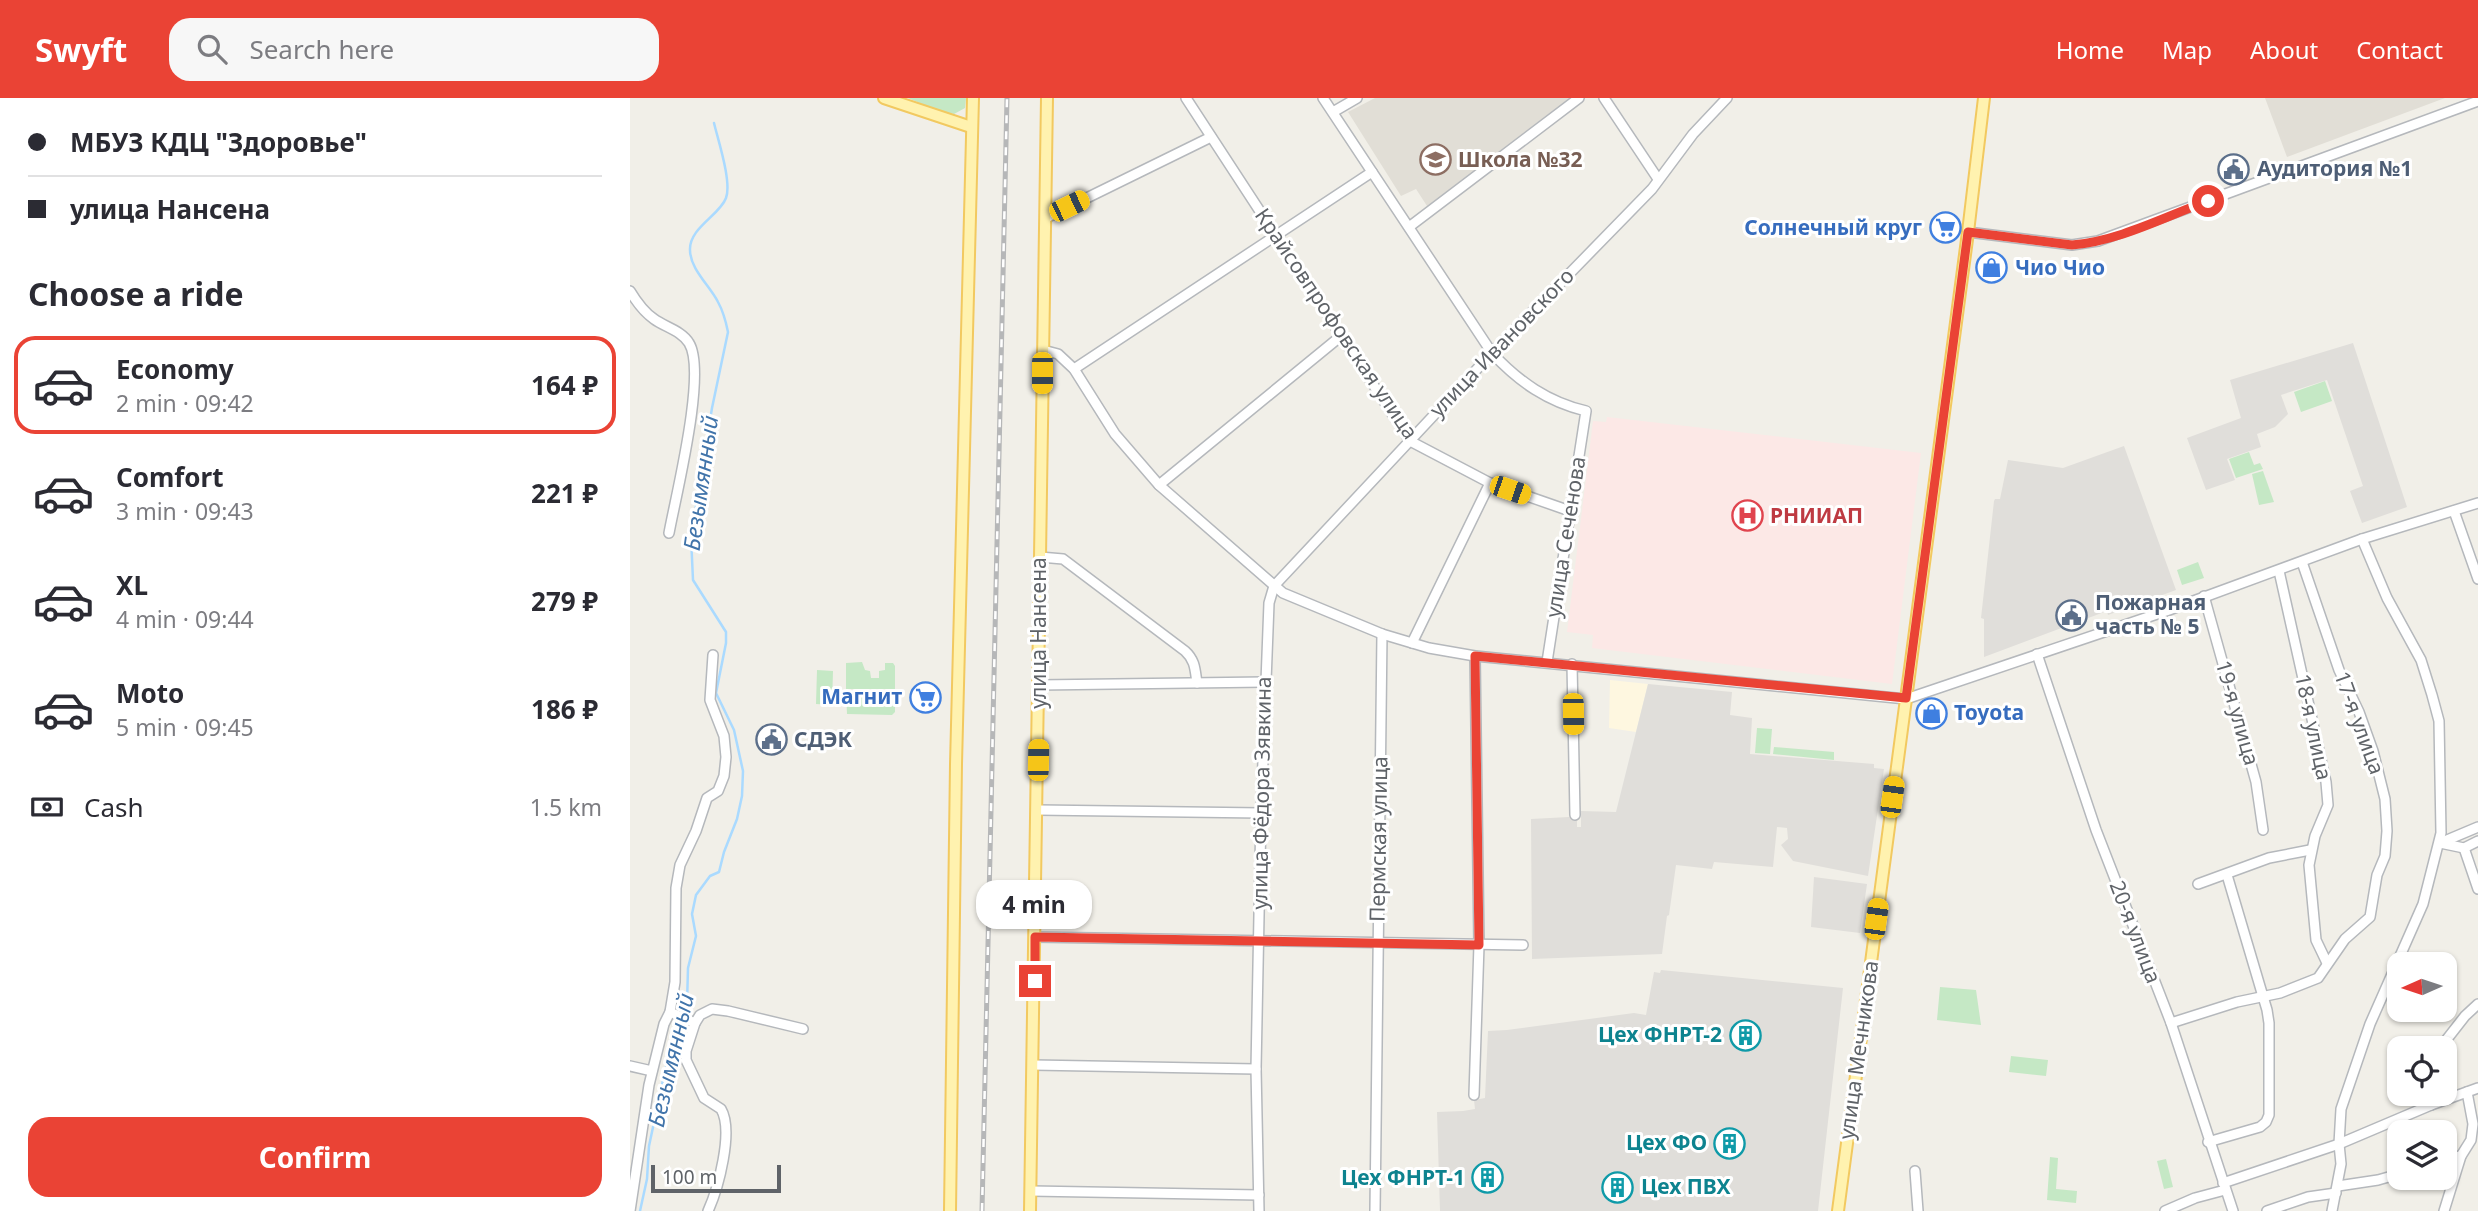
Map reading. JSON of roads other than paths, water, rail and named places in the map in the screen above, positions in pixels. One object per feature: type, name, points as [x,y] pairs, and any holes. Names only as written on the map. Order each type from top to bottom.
[{"type":"main road","points":[[884,98],[971,127]]},
{"type":"main road","points":[[950,1211],[956,764],[973,98]]},
{"type":"main road","name":"улица Нансена","points":[[1030,1211],[1047,98]]},
{"type":"main road","name":"улица Мечникова","points":[[1838,1211],[1984,98]]},
{"type":"street","name":"Крайсовпрофовская улица","points":[[1186,98],[1409,441],[1490,483],[1570,511]]},
{"type":"street","points":[[1323,98],[1492,353]]},
{"type":"street","points":[[1333,113],[1357,98]]},
{"type":"street","points":[[1409,227],[1579,98]]},
{"type":"street","points":[[1604,98],[1658,179]]},
{"type":"street","name":"улица Ивановского","points":[[1274,586],[1492,353],[1652,189],[1693,134],[1727,98]]},
{"type":"street","points":[[1968,232],[2072,245],[2098,241],[2478,101]]},
{"type":"street","points":[[1046,218],[1211,137]]},
{"type":"street","points":[[1073,369],[1372,172]]},
{"type":"street","points":[[630,291],[650,317],[684,335],[691,344],[694,357],[695,391],[669,533]]},
{"type":"street","points":[[1159,485],[1340,336]]},
{"type":"street","points":[[1042,350],[1058,354],[1073,369],[1115,434],[1159,485],[1283,593],[1382,634],[1475,656],[1906,698],[2279,571],[2362,539],[2478,503]]},
{"type":"street","name":"улица Сеченова","points":[[1492,353],[1537,392],[1562,405],[1586,411],[1546,662]]},
{"type":"street","points":[[1412,643],[1490,483]]},
{"type":"street","points":[[2454,511],[2478,579]]},
{"type":"street","points":[[2332,1211],[2341,1164],[2341,1109],[2370,1024],[2423,904],[2440,843],[2442,807],[2439,721],[2432,695],[2421,660],[2387,598],[2362,539]]},
{"type":"street","points":[[1040,557],[1063,559],[1185,650],[1192,657],[1197,683]]},
{"type":"street","name":"17-я улица","points":[[2171,1023],[2294,988],[2318,978],[2345,939],[2370,917],[2377,875],[2385,856],[2387,813],[2373,751],[2359,712],[2339,670],[2302,562]]},
{"type":"street","name":"18-я улица","points":[[2279,571],[2329,805],[2311,850],[2309,865],[2316,940],[2327,963]]},
{"type":"street","name":"улица Фёдора Зявкина","points":[[1259,1211],[1256,1069],[1261,813],[1269,603],[1274,586]]},
{"type":"street","name":"19-я улица","points":[[2204,596],[2256,782],[2263,830]]},
{"type":"street","name":"Пермская улица","points":[[1374,1211],[1382,634]]},
{"type":"street","name":"20-я улица","points":[[2037,654],[2096,830],[2171,1023],[2208,1142],[2233,1211]]},
{"type":"street","points":[[630,1211],[652,1071],[664,1024],[670,1012],[675,982],[678,876],[707,798],[718,791],[724,776],[724,736],[710,701],[713,655]]},
{"type":"street","points":[[1474,1095],[1479,945],[1475,656]]},
{"type":"street","points":[[1572,664],[1575,815]]},
{"type":"street","points":[[1039,685],[1265,682]]},
{"type":"street","points":[[1038,810],[1261,813]]},
{"type":"street","points":[[2440,843],[2478,827]]},
{"type":"street","points":[[2440,843],[2464,848],[2478,841]]},
{"type":"street","points":[[2464,848],[2478,889]]},
{"type":"street","points":[[2198,884],[2269,858],[2311,850]]},
{"type":"street","points":[[2208,1142],[2260,1126],[2266,1122],[2269,1115],[2269,1023],[2227,875]]},
{"type":"street","points":[[1035,937],[1523,945]]},
{"type":"street","points":[[2449,1036],[2478,1004]]},
{"type":"street","points":[[708,1211],[717,1186],[727,1128],[721,1109],[704,1098],[686,1060],[691,1021],[712,1009],[803,1029]]},
{"type":"street","points":[[670,1012],[691,1021]]},
{"type":"street","points":[[1033,1065],[1256,1069]]},
{"type":"street","points":[[630,1066],[652,1071]]},
{"type":"street","points":[[2457,1096],[2478,1088]]},
{"type":"street","points":[[2444,1211],[2461,1156],[2471,1140],[2473,1124],[2467,1092]]},
{"type":"street","points":[[2165,1211],[2224,1186],[2339,1144],[2429,1106]]},
{"type":"street","points":[[2457,1157],[2461,1156]]},
{"type":"street","points":[[1914,1171],[1918,1211]]},
{"type":"street","points":[[2267,1211],[2308,1197],[2387,1177]]},
{"type":"street","points":[[1031,1191],[1259,1195]]},
{"type":"waterway","name":"Безымянный","points":[[640,1211],[647,1179],[649,1146],[663,1080],[673,1038],[687,1004],[688,968],[696,936],[692,914],[696,895],[710,876],[719,872],[742,796],[743,771],[734,730],[716,693],[726,632],[693,580],[691,537],[712,408],[728,332],[720,305],[693,264],[690,250],[694,235],[726,198],[726,172],[714,123]]},
{"type":"railway","points":[[982,1211],[1007,98]]},
{"type":"place","name":"Школа №32","points":[[1435,160]]},
{"type":"place","name":"Аудитория №1","points":[[2234,169]]},
{"type":"place","name":"Солнечный круг","points":[[1945,228]]},
{"type":"place","name":"Чио Чио","points":[[1992,268]]},
{"type":"place","name":"РНИИАП","points":[[1747,516]]},
{"type":"place","name":"Пожарная часть № 5","points":[[2072,615]]},
{"type":"place","name":"Магнит","points":[[925,697]]},
{"type":"place","name":"Toyota","points":[[1931,713]]},
{"type":"place","name":"СДЭК","points":[[771,740]]},
{"type":"place","name":"Цех ФНРТ-2","points":[[1745,1035]]},
{"type":"place","name":"Цех ФО","points":[[1730,1143]]},
{"type":"place","name":"Цех ФНРТ-1","points":[[1488,1178]]},
{"type":"place","name":"Цех ПВХ","points":[[1618,1187]]}]
